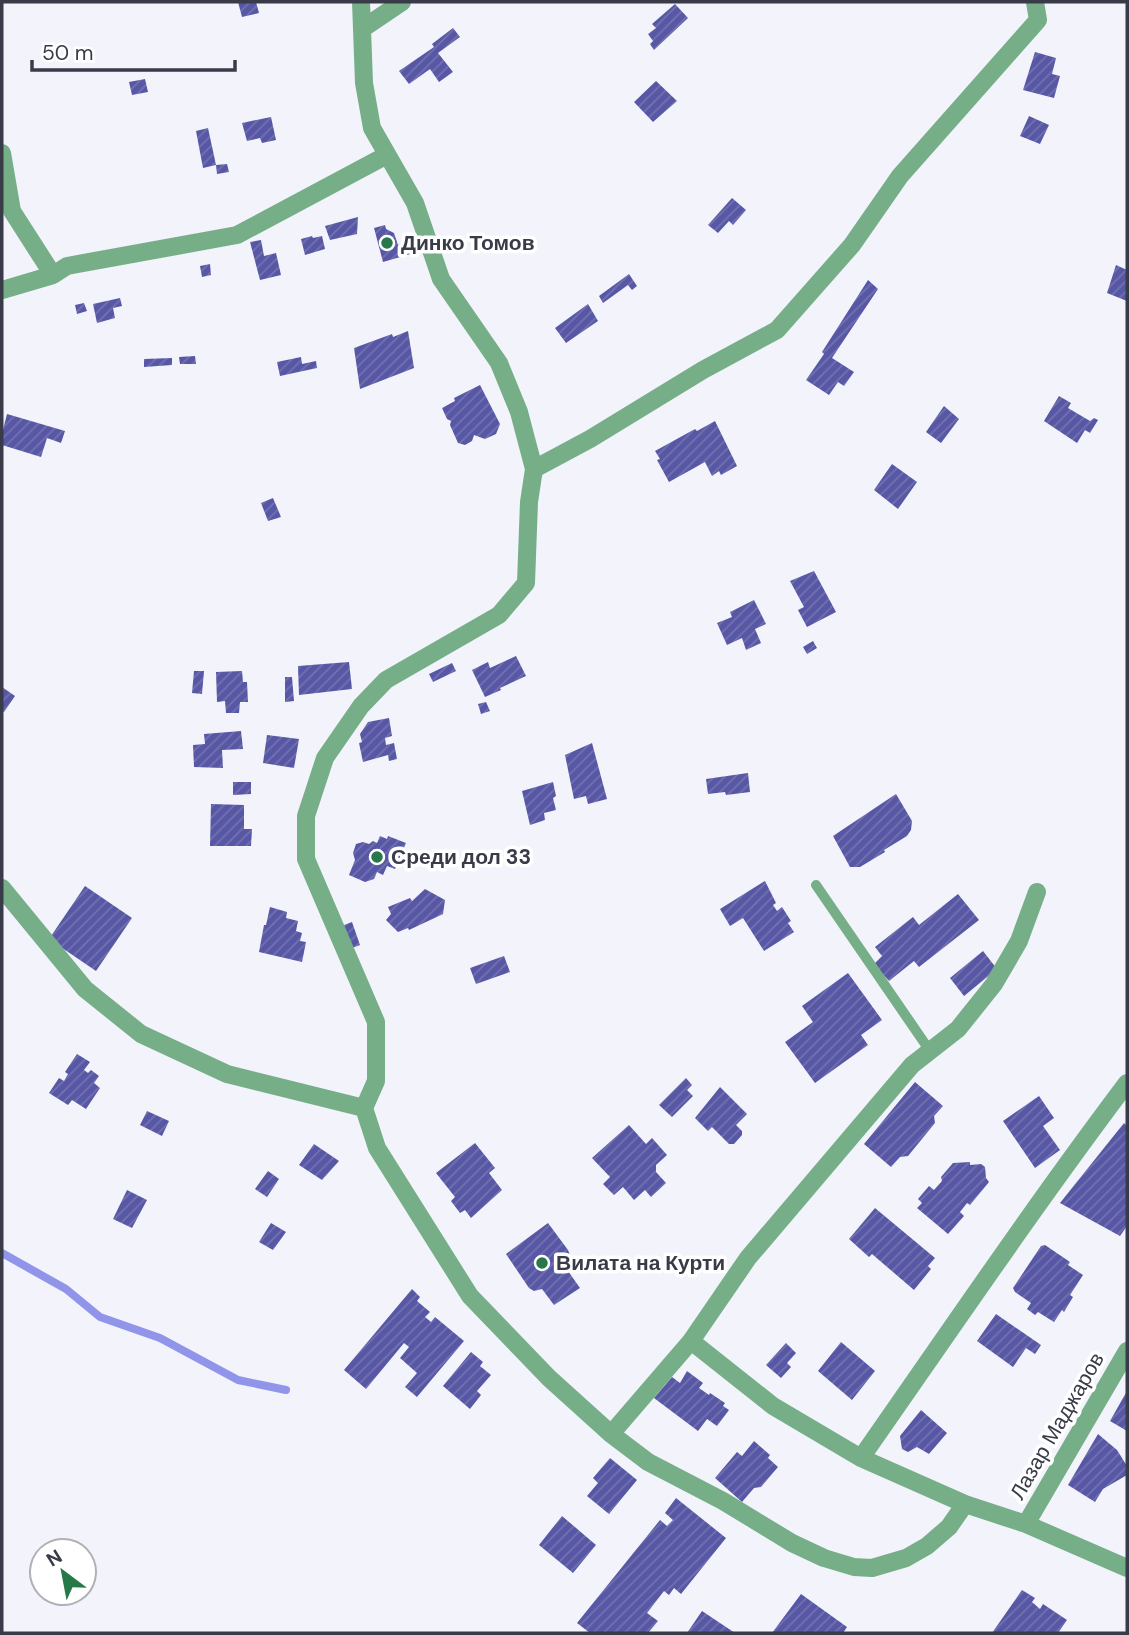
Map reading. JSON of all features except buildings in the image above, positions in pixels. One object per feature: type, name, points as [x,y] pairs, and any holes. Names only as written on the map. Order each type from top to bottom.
[{"type":"street","points":[[361,2],[364,83],[372,128],[415,203],[441,279],[499,363],[519,412],[534,468],[529,502],[526,583],[499,615],[386,680],[369,697],[325,758],[306,816],[306,859],[376,1022],[376,1081],[364,1108],[377,1149],[470,1296],[549,1378],[611,1434],[648,1462],[792,1543],[824,1558],[854,1567],[880,1566],[917,1552],[949,1527],[965,1504]]},
{"type":"street","points":[[362,29],[402,2]]},
{"type":"street","points":[[534,468],[590,439],[703,370],[777,330],[852,246],[900,176],[1038,20],[1035,2]]},
{"type":"street","points":[[2,153],[12,211],[53,275]]},
{"type":"street","points":[[2,290],[53,275],[67,266],[237,235],[387,155]]},
{"type":"street","points":[[2,888],[85,989],[141,1034],[227,1074],[364,1108]]},
{"type":"street","points":[[611,1434],[691,1341],[748,1258],[912,1065],[958,1029],[994,984],[1019,941],[1037,892]]},
{"type":"street","points":[[861,1458],[1062,1169],[1127,1083]]},
{"type":"street","points":[[691,1341],[774,1406],[861,1458],[965,1504],[1026,1524],[1127,1567]]},
{"type":"street","name":"Лазар Маджаров","points":[[1026,1524],[1127,1352]]},
{"type":"lane","points":[[816,885],[930,1051]]},
{"type":"waterway","points":[[2,1253],[66,1289],[100,1317],[160,1338],[238,1380],[286,1390]]},
{"type":"place","name":"Динко Томов","points":[[387,243]]},
{"type":"place","name":"Среди дол 33","points":[[377,857]]},
{"type":"place","name":"Вилата на Курти","points":[[542,1263]]}]
